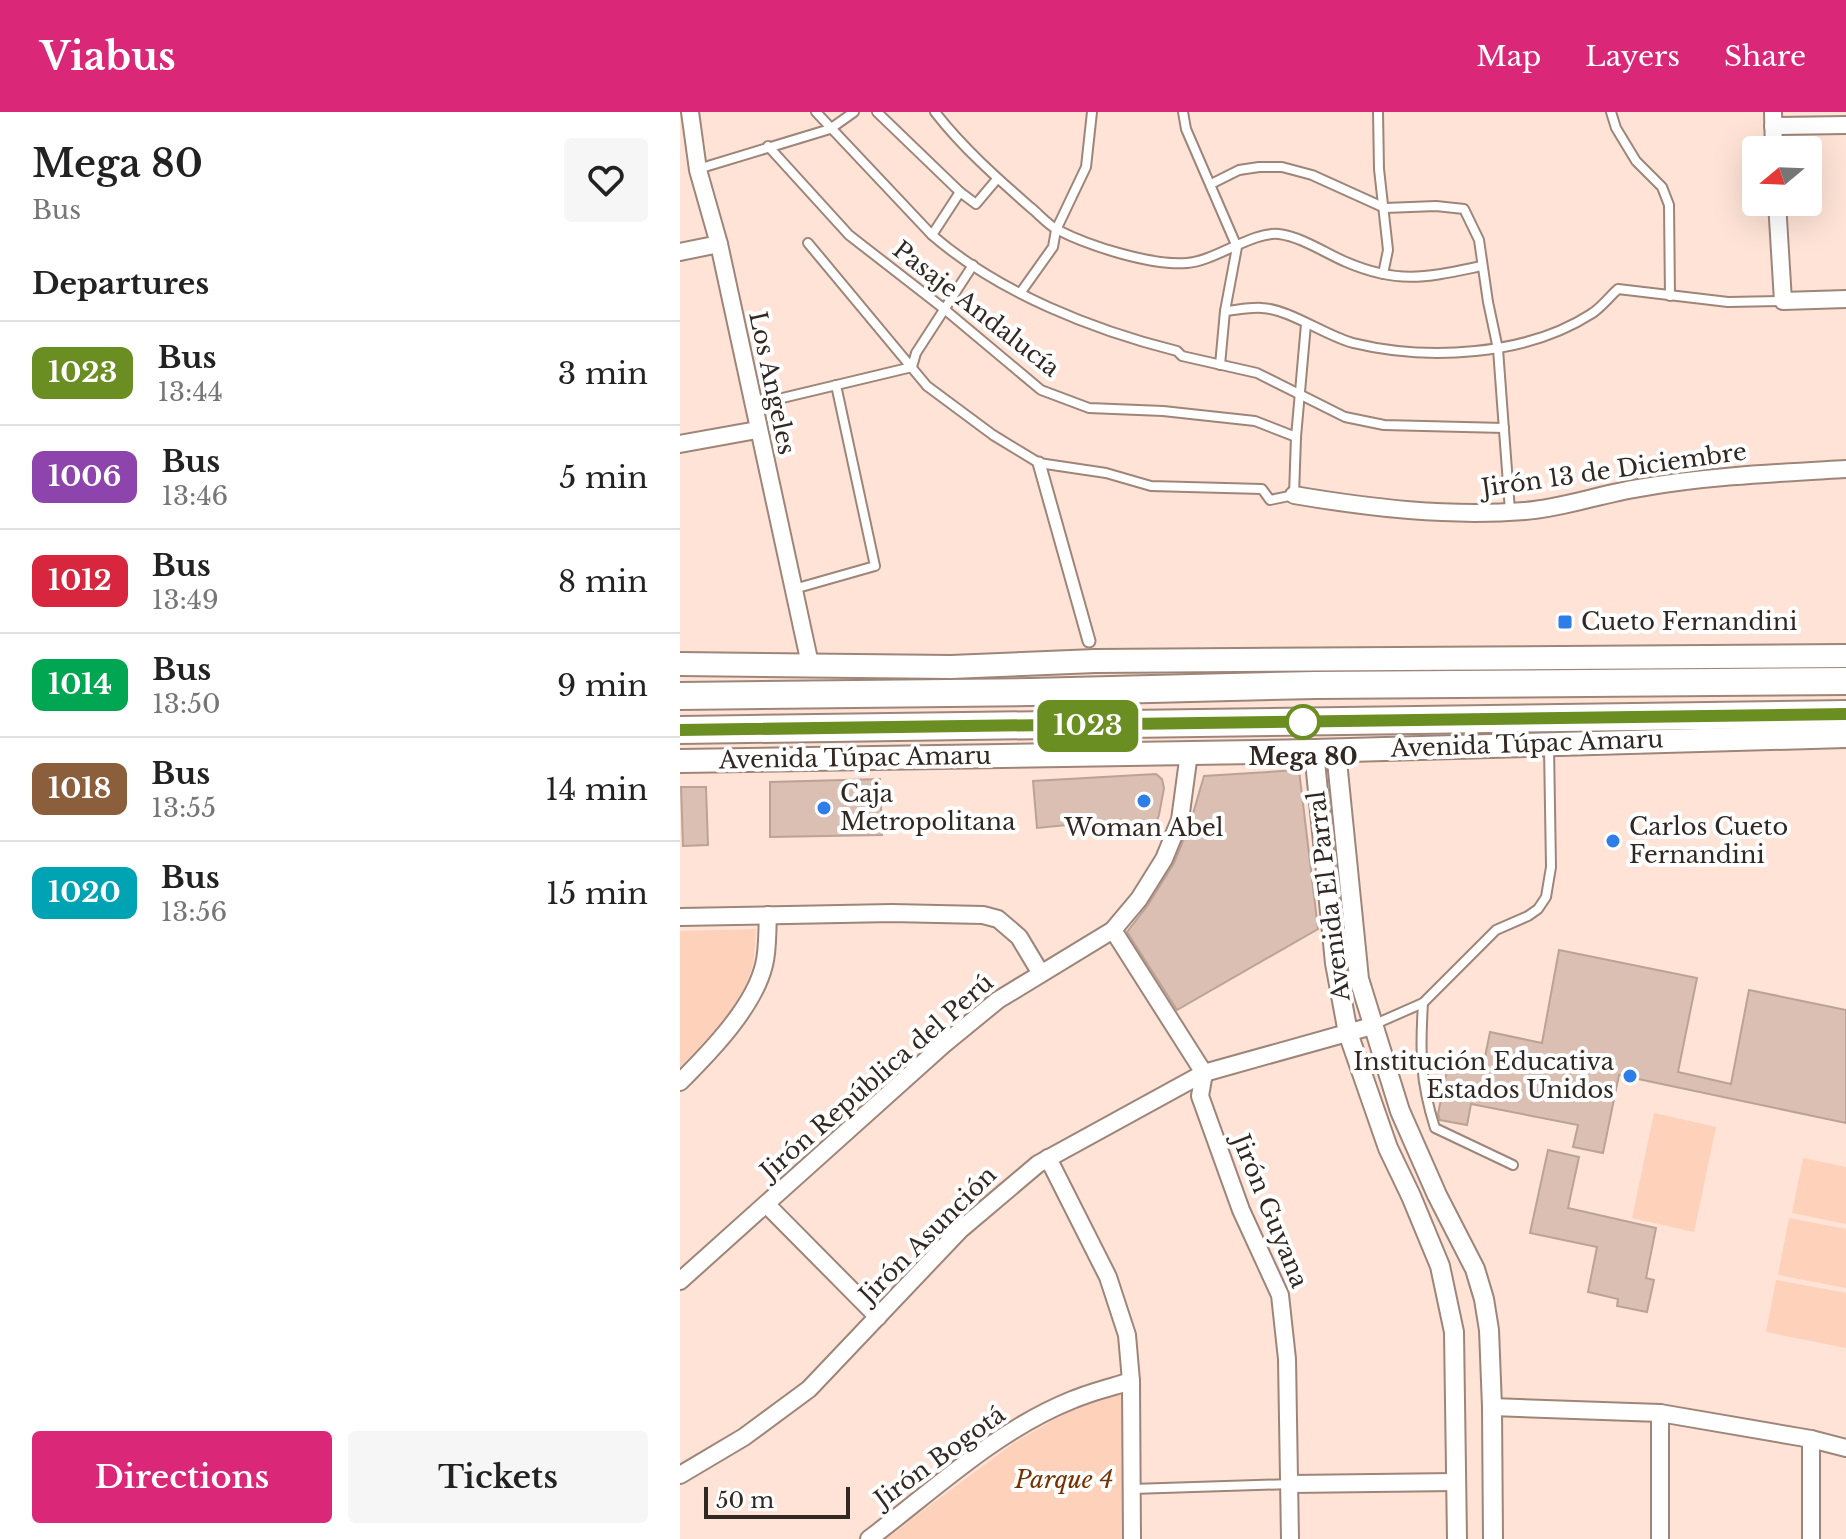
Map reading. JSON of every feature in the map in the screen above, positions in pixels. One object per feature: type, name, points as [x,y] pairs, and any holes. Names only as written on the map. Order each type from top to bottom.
[{"type":"highway","points":[[680,696],[1330,685],[1846,681]]},
{"type":"highway","name":"Avenida Túpac Amaru","points":[[680,730],[1846,714]]},
{"type":"main road","points":[[680,664],[951,667],[1110,661],[1846,656]]},
{"type":"main road","name":"Avenida Túpac Amaru","points":[[680,761],[1325,751],[1846,736]]},
{"type":"street","name":"Los Angeles","points":[[690,112],[698,170],[719,244],[810,664]]},
{"type":"street","points":[[1773,119],[1846,125]]},
{"type":"street","points":[[680,170],[698,170]]},
{"type":"street","points":[[1778,216],[1783,301],[1846,299]]},
{"type":"street","points":[[680,252],[719,244]]},
{"type":"street","points":[[680,444],[757,430]]},
{"type":"street","points":[[1039,463],[1089,641]]},
{"type":"street","name":"Jirón 13 de Diciembre","points":[[1294,495],[1400,511],[1470,513],[1564,505],[1640,487],[1846,469]]},
{"type":"street","name":"Avenida El Parral","points":[[1325,751],[1359,979],[1372,1026],[1400,1111],[1479,1284],[1489,1330],[1493,1539]]},
{"type":"street","name":"Avenida El Parral","points":[[1325,751],[1335,963],[1348,1033],[1388,1148],[1435,1251],[1449,1299],[1454,1332],[1457,1539]]},
{"type":"street","name":"Jirón República del Perú","points":[[680,1281],[943,1045],[998,1000],[1113,930],[1139,899],[1164,859],[1180,820],[1189,753]]},
{"type":"street","points":[[680,1082],[716,1046],[745,1005],[764,966],[768,915]]},
{"type":"street","points":[[680,917],[983,915],[998,919],[1019,937],[1040,972]]},
{"type":"street","name":"Jirón Guyana","points":[[1113,930],[1204,1073],[1200,1096],[1241,1210],[1280,1295],[1287,1343],[1290,1539]]},
{"type":"street","name":"Jirón Asunción","points":[[680,1475],[744,1437],[809,1389],[960,1230],[994,1199],[1048,1158],[1204,1073],[1372,1026]]},
{"type":"street","points":[[1048,1158],[1108,1277],[1127,1335],[1131,1381],[1132,1539]]},
{"type":"street","points":[[767,1205],[878,1317]]},
{"type":"street","name":"Jirón Bogotá","points":[[869,1539],[970,1460],[1018,1427],[1072,1400],[1131,1381]]},
{"type":"street","points":[[1492,1407],[1660,1413],[1846,1448]]},
{"type":"street","points":[[1660,1413],[1660,1539]]},
{"type":"street","points":[[1811,1439],[1811,1539]]},
{"type":"street","points":[[1291,1484],[1456,1482]]},
{"type":"lane","points":[[816,112],[932,235],[973,265],[1086,323],[1177,351],[1182,356],[1257,373],[1345,417],[1384,425],[1504,428]]},
{"type":"lane","points":[[698,170],[830,129],[854,112]]},
{"type":"lane","points":[[877,112],[976,204],[997,179]]},
{"type":"lane","points":[[935,112],[997,179],[1056,230],[1116,252],[1161,262],[1189,263],[1264,234],[1281,234],[1401,279],[1431,277],[1482,266]]},
{"type":"lane","points":[[1021,292],[1053,247],[1056,230],[1086,167],[1092,112]]},
{"type":"lane","points":[[1183,112],[1186,129],[1237,247],[1225,311],[1220,365]]},
{"type":"lane","points":[[1378,112],[1379,169],[1388,250],[1383,274]]},
{"type":"lane","points":[[1611,112],[1616,128],[1636,161],[1662,187],[1669,205],[1670,296]]},
{"type":"lane","name":"Pasaje Andalucía","points":[[768,146],[849,235],[1041,390],[1089,408],[1163,411],[1255,421],[1296,437]]},
{"type":"lane","points":[[1211,184],[1239,170],[1282,167],[1312,175],[1385,208],[1436,206],[1464,209],[1479,240],[1498,349],[1510,511]]},
{"type":"lane","points":[[932,235],[960,192]]},
{"type":"lane","points":[[808,243],[927,386],[950,405],[1039,463],[1106,473],[1151,486],[1262,489],[1270,500],[1294,495],[1306,324]]},
{"type":"lane","points":[[912,367],[916,353],[973,265]]},
{"type":"lane","points":[[1225,311],[1263,308],[1352,342],[1399,351],[1444,352],[1498,349],[1568,327],[1594,312],[1618,289],[1728,302],[1783,301]]},
{"type":"lane","points":[[752,405],[912,367]]},
{"type":"lane","points":[[793,589],[875,566],[836,385]]},
{"type":"lane","points":[[1372,1026],[1423,1003],[1496,930],[1528,916],[1538,909],[1546,897],[1551,867],[1549,743]]},
{"type":"lane","points":[[1423,1003],[1420,1055],[1425,1095],[1435,1128],[1513,1165]]},
{"type":"lane","points":[[1131,1489],[1291,1484]]},
{"type":"green space","points":[[756,929],[752,967],[740,995],[722,1021],[680,1067],[680,931]]},
{"type":"green space","points":[[1654,1113],[1716,1127],[1694,1232],[1632,1218]]},
{"type":"green space","points":[[1803,1158],[1846,1167],[1846,1224],[1792,1213]]},
{"type":"green space","points":[[1789,1218],[1846,1229],[1846,1288],[1778,1275]]},
{"type":"green space","points":[[1776,1280],[1846,1293],[1846,1348],[1766,1332]]},
{"type":"green space","name":"Parque 4","points":[[1122,1394],[1122,1539],[885,1539],[1015,1442],[1071,1410]]},
{"type":"building","name":"Mega 80","points":[[1299,770],[1318,929],[1177,1010],[1127,932],[1174,863],[1190,824],[1204,776]]},
{"type":"building","points":[[1156,774],[1162,779],[1164,788],[1153,832],[1119,820],[1037,828],[1033,781]]},
{"type":"building","points":[[880,779],[882,835],[770,837],[770,782]]},
{"type":"building","points":[[681,787],[706,787],[708,845],[683,846]]},
{"type":"building","points":[[1559,950],[1697,978],[1678,1072],[1731,1084],[1749,990],[1846,1010],[1846,1123],[1619,1075],[1603,1153],[1573,1147],[1578,1125],[1471,1104],[1467,1125],[1440,1120],[1438,1114],[1448,1066],[1482,1072],[1490,1032],[1542,1043]]},
{"type":"building","points":[[1548,1150],[1579,1157],[1568,1208],[1656,1228],[1646,1278],[1654,1280],[1647,1312],[1617,1306],[1618,1299],[1588,1292],[1597,1247],[1530,1233]]},
{"type":"bus line","name":"1023","points":[[680,730],[1846,714]]},
{"type":"place","name":"Cueto Fernandini","points":[[1565,622]]},
{"type":"place","name":"Mega 80","points":[[1303,722]]},
{"type":"place","name":"Woman Abel","points":[[1144,801]]},
{"type":"place","name":"Caja Metropolitana","points":[[824,808]]},
{"type":"place","name":"Carlos Cueto Fernandini","points":[[1613,841]]},
{"type":"place","name":"Institución Educativa Estados Unidos","points":[[1630,1076]]}]
